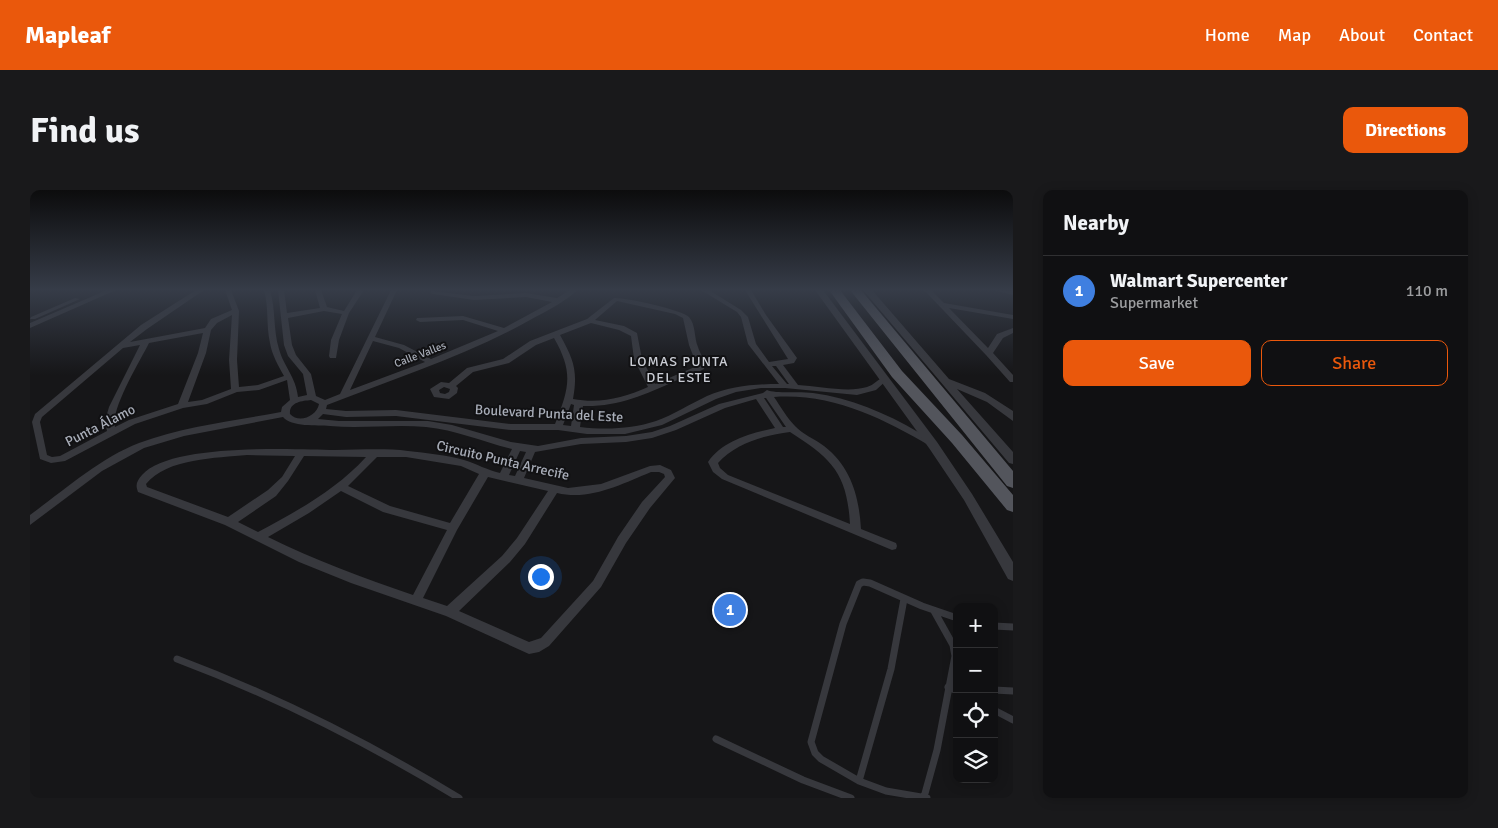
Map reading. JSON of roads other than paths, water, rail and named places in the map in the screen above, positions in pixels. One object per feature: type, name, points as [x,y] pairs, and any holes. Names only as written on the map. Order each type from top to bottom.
[{"type":"main road","points":[[855,318],[915,395],[957,439],[1013,506]]},
{"type":"main road","points":[[877,318],[1013,482]]},
{"type":"main road","points":[[880,323],[920,352]]},
{"type":"main road","points":[[865,353],[867,335]]},
{"type":"street","points":[[30,326],[48,318]]},
{"type":"street","name":"Punta Álamo","points":[[157,318],[120,346],[38,416],[36,422],[41,454],[46,459],[51,460],[70,456],[132,422],[182,406],[204,402],[235,388],[259,387],[287,374]]},
{"type":"street","points":[[182,406],[202,353],[208,330],[214,321],[220,318]]},
{"type":"street","points":[[235,318],[232,360],[235,388]]},
{"type":"street","points":[[272,318],[274,348],[287,374],[294,400]]},
{"type":"street","points":[[285,318],[288,345],[292,356],[307,374],[312,397]]},
{"type":"street","points":[[333,356],[335,340],[344,318]]},
{"type":"street","points":[[343,396],[380,318]]},
{"type":"street","points":[[420,320],[455,318]]},
{"type":"street","points":[[464,318],[505,331]]},
{"type":"street","name":"Calle Valles","points":[[322,408],[343,396],[505,331],[528,318]]},
{"type":"street","points":[[452,385],[470,370],[506,361],[524,347],[593,318]]},
{"type":"street","points":[[568,401],[607,403],[623,400],[653,389],[701,367],[687,318]]},
{"type":"street","points":[[744,318],[752,344],[785,386]]},
{"type":"street","points":[[767,318],[793,358],[791,362],[767,365]]},
{"type":"street","points":[[840,318],[933,445],[968,497],[1013,575]]},
{"type":"street","points":[[886,318],[920,352],[1013,460]]},
{"type":"street","points":[[955,318],[1013,380]]},
{"type":"street","points":[[590,321],[621,328],[634,335],[638,360],[653,389]]},
{"type":"street","points":[[120,346],[145,343],[208,330]]},
{"type":"street","points":[[989,353],[1000,336],[1013,330]]},
{"type":"street","points":[[556,335],[573,368],[568,401],[558,427]]},
{"type":"street","points":[[370,338],[388,340],[430,362]]},
{"type":"street","points":[[112,432],[109,421],[113,407],[145,343]]},
{"type":"street","points":[[779,364],[795,386]]},
{"type":"street","name":"Boulevard Punta del Este","points":[[322,408],[346,414],[396,413],[434,416],[489,426],[558,427],[608,432],[644,428],[659,424],[713,397],[735,390],[761,386],[795,386],[857,392],[873,388],[884,379]]},
{"type":"street","points":[[945,381],[974,392],[1011,412]]},
{"type":"street","points":[[761,386],[780,430]]},
{"type":"street","name":"Boulevard Punta del Este","points":[[305,421],[339,424],[393,422],[441,426],[532,449],[581,441],[651,436],[675,429],[705,413],[733,402],[764,396],[811,395],[854,404],[899,424],[933,445]]},
{"type":"street","points":[[764,396],[792,429],[832,458],[846,476],[850,484],[856,531]]},
{"type":"street","points":[[30,521],[100,469],[142,446],[183,433],[284,414],[292,420],[305,421],[318,415],[322,408],[317,398],[312,397],[294,400],[288,404],[284,414]]},
{"type":"street","points":[[575,430],[579,403]]},
{"type":"street","points":[[694,406],[705,413]]},
{"type":"street","points":[[792,429],[758,435],[715,459],[713,467],[725,477],[892,546]]},
{"type":"street","points":[[503,477],[518,446]]},
{"type":"street","points":[[518,480],[532,449]]},
{"type":"street","name":"Circuito Punta Arrecife","points":[[247,452],[406,454],[463,463],[485,474],[503,477],[568,492],[602,488],[655,468],[664,470],[670,475],[668,483],[646,505],[622,540],[597,584],[539,646],[522,646],[449,612],[355,580],[303,559],[230,522],[142,489],[141,483],[144,475],[185,460],[247,452]]},
{"type":"street","points":[[230,522],[272,494],[285,479],[301,453]]},
{"type":"street","points":[[258,537],[318,504],[342,487],[374,454]]},
{"type":"street","points":[[416,601],[453,528],[485,474]]},
{"type":"street","points":[[342,487],[387,509],[453,528]]},
{"type":"street","points":[[449,612],[506,559],[521,541],[554,490]]},
{"type":"lane","points":[[934,611],[954,650],[955,656],[926,798],[886,791],[859,781],[826,762],[815,753],[811,742],[843,624],[855,589],[859,584],[866,582],[934,611],[953,617]]},
{"type":"lane","points":[[859,781],[891,670],[904,599]]},
{"type":"lane","points":[[998,626],[1013,627]]},
{"type":"lane","points":[[177,659],[254,689],[333,726],[379,750],[459,798]]},
{"type":"lane","points":[[948,687],[953,689]]},
{"type":"lane","points":[[998,690],[1013,691]]},
{"type":"lane","points":[[998,712],[1013,720]]},
{"type":"lane","points":[[716,739],[803,780],[851,798]]},
{"type":"place","name":"Walmart Supercenter","points":[[730,610]]},
{"type":"district","name":"LOMAS PUNTA DEL ESTE","points":[[679,370]]}]
